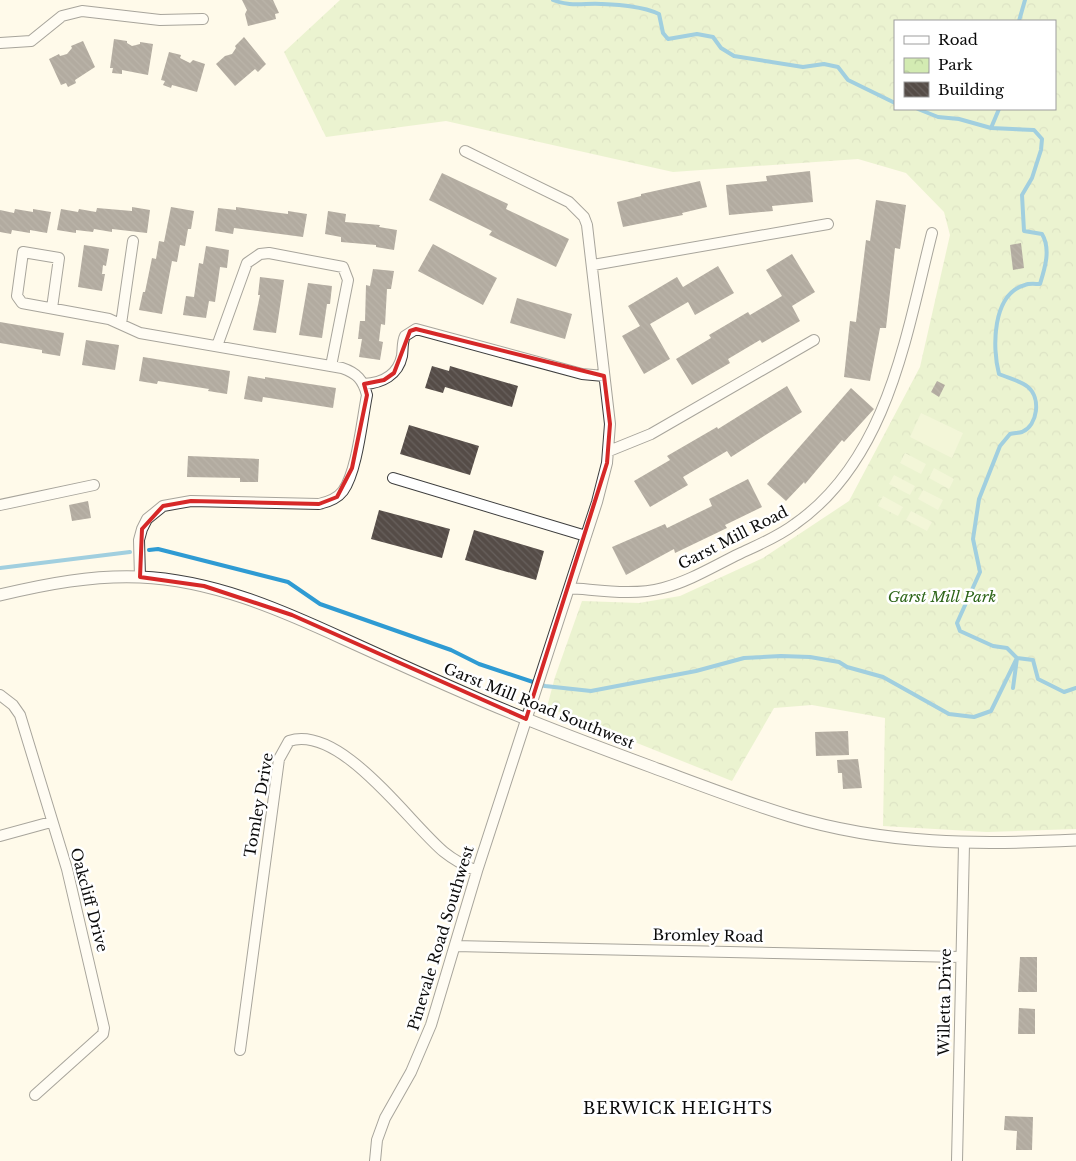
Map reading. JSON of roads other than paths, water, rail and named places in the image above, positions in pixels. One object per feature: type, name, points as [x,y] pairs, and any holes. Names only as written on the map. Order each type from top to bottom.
[{"type":"street","points":[[0,43],[32,41],[62,16],[82,11],[160,20],[203,19]]},
{"type":"street","points":[[465,151],[569,202],[576,208],[587,225],[593,265],[610,424],[609,451],[599,494],[586,536],[526,719]]},
{"type":"street","points":[[593,265],[828,224]]},
{"type":"street","name":"Garst Mill Road","points":[[569,588],[634,592],[662,589],[680,583],[780,534],[810,513],[850,467],[882,408],[897,370],[932,234]]},
{"type":"street","points":[[121,324],[133,241]]},
{"type":"street","points":[[52,308],[59,258],[24,252],[17,296],[22,303],[99,317],[140,333],[331,366],[353,372],[364,384],[367,395],[352,468],[343,490],[337,497],[319,504],[191,501],[163,506],[151,515],[142,529],[139,540],[140,577]]},
{"type":"street","points":[[217,346],[247,263],[260,254],[269,254],[343,267],[347,273],[348,280],[331,366]]},
{"type":"street","points":[[364,384],[384,380],[394,373],[401,360],[405,336],[416,329],[582,374],[604,376]]},
{"type":"street","points":[[609,451],[651,434],[814,340]]},
{"type":"street","points":[[393,478],[586,536]]},
{"type":"street","points":[[0,504],[94,485]]},
{"type":"street","name":"Garst Mill Road Southwest","points":[[0,595],[76,580],[140,577],[204,586],[249,599],[292,615],[526,719],[790,816],[841,830],[884,837],[964,844],[1076,840]]},
{"type":"street","name":"Oakcliff Drive","points":[[0,695],[13,705],[20,715],[51,822],[67,869],[104,1028],[103,1034],[34,1095]]},
{"type":"street","name":"Pinevale Road Southwest","points":[[375,1161],[377,1140],[397,1095],[421,1052],[526,719]]},
{"type":"street","name":"Tomley Drive","points":[[240,1050],[279,759],[289,742],[307,739],[345,757],[364,771],[444,853],[477,871]]},
{"type":"street","points":[[0,836],[51,822]]},
{"type":"street","name":"Willetta Drive","points":[[957,1161],[964,844]]},
{"type":"street","name":"Bromley Road","points":[[455,946],[961,957]]},
{"type":"waterway","points":[[553,0],[571,4],[623,5],[652,11],[659,14],[663,33],[668,39],[697,34],[713,37],[721,48],[734,56],[803,67],[824,64],[838,67],[848,80],[894,103]]},
{"type":"waterway","points":[[1019,20],[1025,0]]},
{"type":"waterway","points":[[149,550],[158,549],[288,582],[320,604],[451,650],[479,664],[545,686],[591,691],[696,671],[744,658],[810,657],[839,662],[847,667],[883,677],[949,714],[974,717],[991,711],[1017,658],[1007,648],[993,646],[960,631],[957,623],[980,572],[973,539],[979,499],[1000,446],[1010,434],[1027,429],[1032,424],[1036,411],[1035,398],[1028,387],[999,374],[995,337],[1000,310],[1006,299],[1014,290],[1025,285],[1040,284],[1044,272],[1047,252],[1045,240],[1042,234],[1024,231],[1022,195],[1032,178],[1041,150],[1042,139],[1034,130],[991,128],[959,119],[938,117],[920,110]]},
{"type":"waterway","points":[[991,128],[999,110]]},
{"type":"waterway","points":[[0,568],[130,552]]},
{"type":"waterway","points":[[1013,688],[1017,658],[1033,660],[1038,679],[1064,692],[1076,688]]},
{"type":"district","name":"BERWICK HEIGHTS","points":[[678,1108]]},
{"type":"park label","name":"Garst Mill Park","points":[[942,597]]}]
